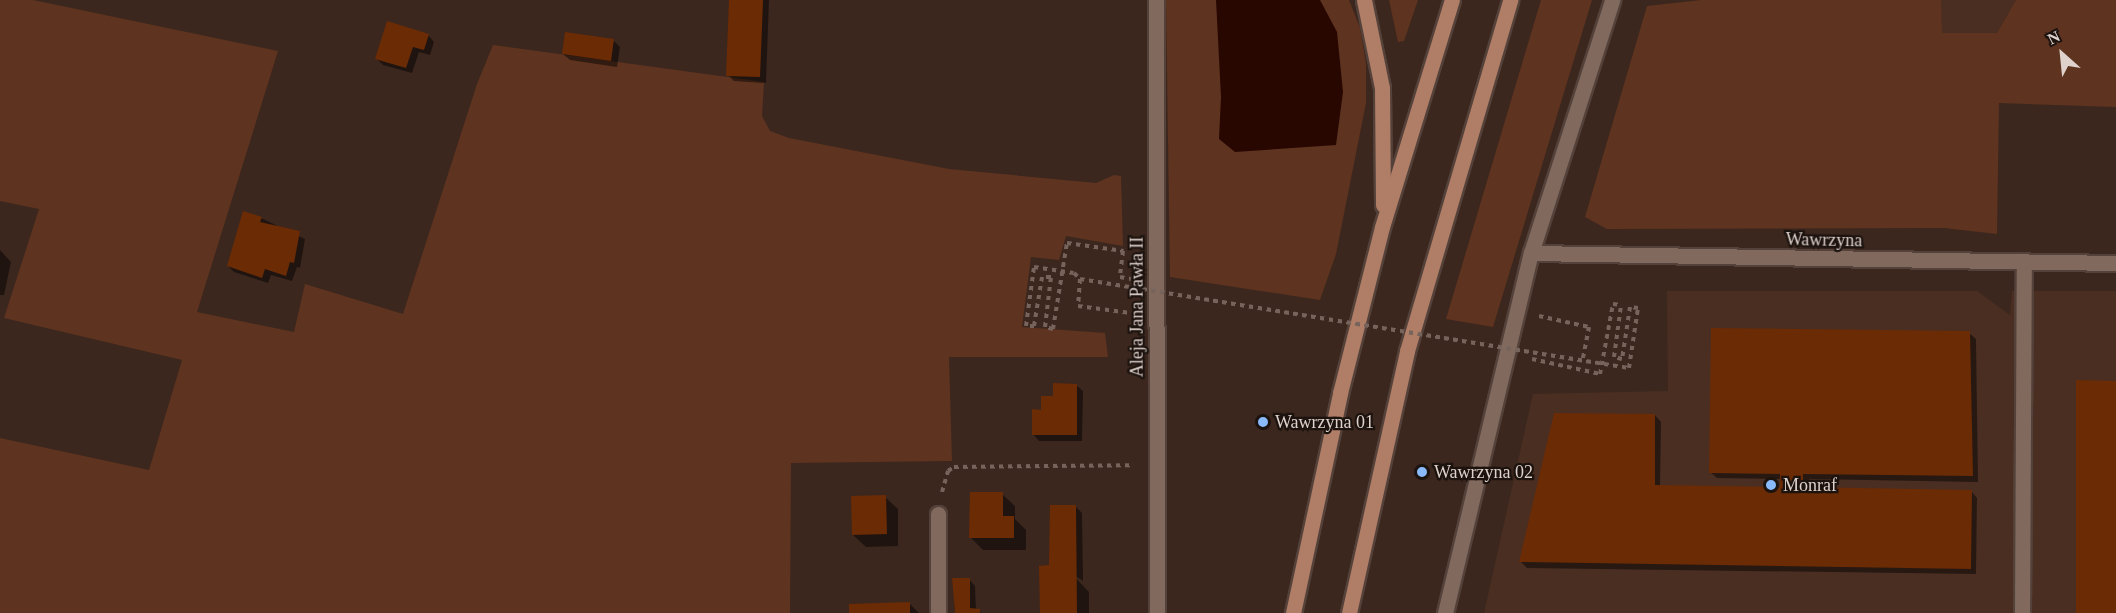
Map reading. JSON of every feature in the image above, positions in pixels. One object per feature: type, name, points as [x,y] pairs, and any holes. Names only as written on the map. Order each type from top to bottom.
[{"type":"main road","points":[[1364,0],[1382,88],[1382,227]]},
{"type":"main road","points":[[1293,613],[1340,393],[1382,227],[1452,0]]},
{"type":"main road","points":[[1349,613],[1407,351],[1510,0]]},
{"type":"street","name":"Aleja Jana Pawła II","points":[[1156,0],[1157,613]]},
{"type":"street","points":[[1445,613],[1531,253],[1612,0]]},
{"type":"street","name":"Wawrzyna","points":[[1531,253],[2116,263]]},
{"type":"street","points":[[2022,613],[2024,261]]},
{"type":"street","points":[[938,514],[938,613]]},
{"type":"path","points":[[1131,279],[1120,277],[1123,251],[1067,243],[1053,329],[1045,327],[1051,277],[1042,277],[1034,326],[1026,326],[1034,267],[1074,273],[1080,279],[1583,358],[1629,368],[1638,308],[1630,306],[1622,358],[1614,357],[1621,305],[1613,304],[1600,375],[1532,362],[1534,345],[1509,341]]},
{"type":"path","points":[[1080,279],[1078,306],[1131,313]]},
{"type":"path","points":[[1535,315],[1589,327],[1583,358]]},
{"type":"path","points":[[938,514],[945,477],[954,467],[1157,464]]},
{"type":"shaded area","points":[[0,0],[33,0],[278,51],[197,312],[294,332],[305,284],[403,314],[477,84],[493,45],[764,82],[762,116],[770,131],[789,138],[949,169],[1096,183],[1114,175],[1121,176],[1123,246],[1066,236],[1059,260],[1031,257],[1022,327],[1105,333],[1108,357],[949,357],[952,461],[791,463],[790,613],[0,613],[0,438],[149,470],[182,360],[4,318],[39,209],[0,201]]},
{"type":"shaded area","points":[[1166,0],[1349,0],[1360,28],[1366,63],[1366,103],[1336,254],[1320,300],[1170,277]]},
{"type":"shaded area","points":[[1216,0],[1320,0],[1337,32],[1343,92],[1336,145],[1235,152],[1219,139],[1221,97]]},
{"type":"shaded area","points":[[1389,0],[1418,0],[1404,41],[1398,42]]},
{"type":"shaded area","points":[[1541,0],[1592,0],[1493,327],[1446,319]]},
{"type":"shaded area","points":[[1701,0],[1941,0],[1942,33],[1997,33],[2016,0],[2116,0],[2116,107],[1999,103],[1997,234],[1944,228],[1607,229],[1585,217],[1647,6]]},
{"type":"shaded area","points":[[1941,0],[2016,0],[1997,33],[1941,33]]},
{"type":"shaded area","points":[[1667,291],[1977,291],[2010,315],[2012,291],[2116,291],[2116,613],[1484,613],[1533,394],[1668,391]]},
{"type":"building","points":[[729,0],[763,0],[760,77],[726,76]]},
{"type":"building","points":[[387,21],[429,34],[424,50],[413,47],[406,68],[375,59]]},
{"type":"building","points":[[565,32],[614,39],[611,61],[562,54]]},
{"type":"building","points":[[243,211],[262,217],[260,222],[300,231],[294,263],[290,262],[286,276],[265,269],[262,278],[227,266]]},
{"type":"building","points":[[1711,328],[1970,331],[1973,476],[1803,474],[1803,487],[1972,490],[1971,569],[1519,562],[1554,413],[1655,414],[1655,485],[1780,487],[1780,474],[1709,473]]},
{"type":"building","points":[[2076,380],[2116,381],[2116,613],[2076,613]]},
{"type":"building","points":[[1053,383],[1077,384],[1077,435],[1032,435],[1032,409],[1041,410],[1041,396],[1053,396]]},
{"type":"building","points":[[970,492],[1003,492],[1003,516],[1014,516],[1014,538],[969,538]]},
{"type":"building","points":[[886,495],[887,534],[852,535],[851,496]]},
{"type":"building","points":[[1050,505],[1076,505],[1077,613],[1040,613],[1039,566],[1049,565]]},
{"type":"building","points":[[952,578],[970,578],[970,608],[980,609],[980,613],[955,613]]},
{"type":"building","points":[[910,602],[910,613],[849,613],[849,604]]},
{"type":"place","name":"Wawrzyna 01","points":[[1263,422]]},
{"type":"place","name":"Wawrzyna 02","points":[[1422,472]]},
{"type":"place","name":"Monraf","points":[[1771,485]]}]
